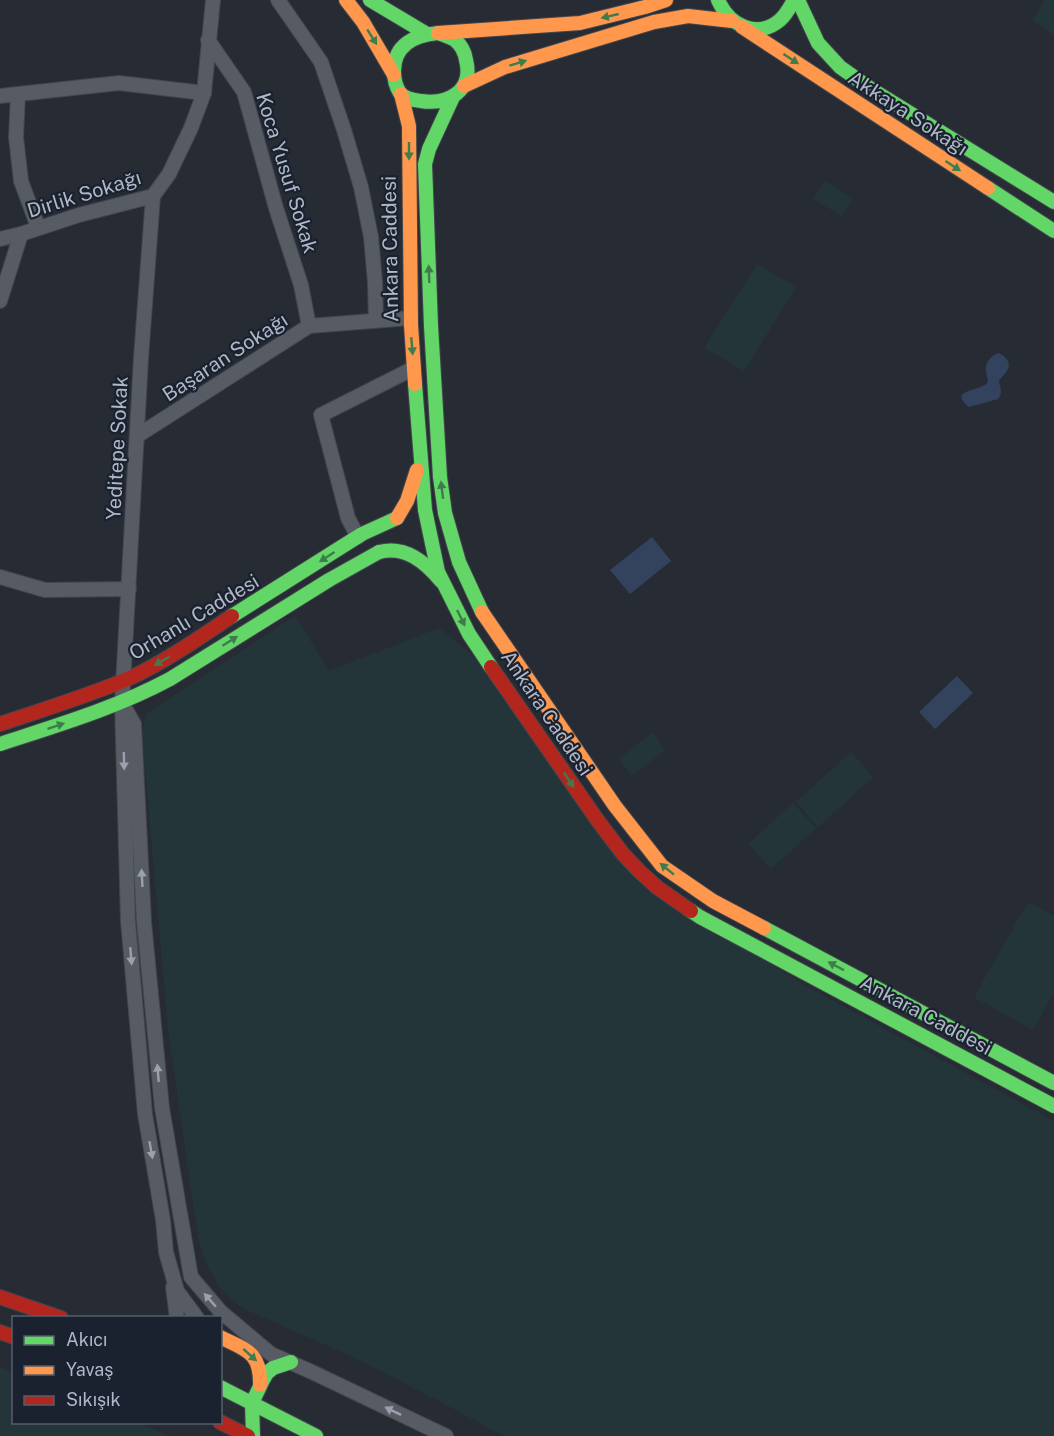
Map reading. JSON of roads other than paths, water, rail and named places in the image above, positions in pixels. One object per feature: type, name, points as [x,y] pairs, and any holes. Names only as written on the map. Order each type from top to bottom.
[{"type":"main road","points":[[346,0],[363,22],[394,75]]},
{"type":"main road","points":[[370,0],[433,33],[457,41],[468,63],[469,76],[464,86],[453,97],[441,102],[411,100],[401,94],[396,85],[393,62],[399,49],[417,36],[433,33],[580,23],[645,8],[666,0]]},
{"type":"main road","points":[[718,0],[724,13],[737,24]]},
{"type":"main road","points":[[464,86],[505,67],[654,22],[688,16],[754,29],[767,27],[779,21],[796,0]]},
{"type":"main road","name":"Akkaya Sokağı","points":[[796,0],[818,43],[840,67],[871,89],[1054,202]]},
{"type":"main road","name":"Akkaya Sokağı","points":[[737,24],[1054,231]]},
{"type":"main road","name":"Ankara Caddesi","points":[[401,94],[409,126],[410,318],[425,510],[420,536],[469,634],[598,821],[623,854],[657,888],[700,917],[1054,1106]]},
{"type":"main road","name":"Ankara Caddesi","points":[[453,97],[429,148],[425,164],[430,326],[440,477],[445,513],[459,562],[481,610],[615,806],[662,866],[713,901],[1054,1083]]},
{"type":"main road","points":[[396,518],[401,513],[411,491],[421,456]]},
{"type":"main road","points":[[425,510],[439,518],[450,531]]},
{"type":"main road","name":"Orhanlı Caddesi","points":[[0,724],[87,695],[162,661],[358,537],[409,512],[425,510]]},
{"type":"main road","name":"Orhanlı Caddesi","points":[[0,744],[122,703],[170,679],[320,585],[379,552],[420,536],[450,531]]},
{"type":"main road","points":[[379,552],[392,549],[408,553],[431,569],[446,587]]},
{"type":"main road","points":[[0,1297],[58,1316]]},
{"type":"main road","points":[[222,1338],[242,1348],[256,1359],[260,1366],[261,1385]]},
{"type":"main road","points":[[222,1423],[250,1436],[252,1403],[267,1373],[273,1368],[291,1362]]},
{"type":"main road","points":[[222,1388],[316,1436]]},
{"type":"street","name":"Dirlik Sokağı","points":[[0,239],[153,196],[170,174],[204,93],[213,0]]},
{"type":"street","points":[[278,0],[321,62],[344,130],[361,187],[371,237],[376,320]]},
{"type":"street","name":"Koca Yusuf Sokak","points":[[208,40],[244,92],[276,208],[301,285],[309,326]]},
{"type":"street","points":[[0,96],[119,83],[204,93]]},
{"type":"street","points":[[18,94],[16,137],[21,180],[38,227]]},
{"type":"street","name":"Yeditepe Sokak","points":[[153,196],[122,703],[128,921],[145,1114],[166,1251],[171,1270]]},
{"type":"street","points":[[0,301],[21,234]]},
{"type":"street","name":"Başaran Sokağı","points":[[137,436],[309,326],[410,318]]},
{"type":"street","points":[[358,537],[348,518],[321,416],[414,368]]},
{"type":"street","points":[[0,577],[45,590],[129,589]]},
{"type":"street","points":[[122,703],[134,724],[144,922],[162,1108],[191,1277],[220,1311],[271,1354],[446,1436]]},
{"type":"street","points":[[128,921],[144,922]]},
{"type":"street","points":[[145,1114],[162,1108]]},
{"type":"street","points":[[171,1270],[177,1316]]},
{"type":"street","points":[[171,1270],[177,1291],[196,1316]]},
{"type":"water","points":[[999,353],[1004,356],[1009,366],[999,380],[1000,397],[969,407],[963,401],[962,396],[988,381],[986,368],[988,362],[991,357]]},
{"type":"water","points":[[652,537],[671,561],[630,594],[610,570]]},
{"type":"water","points":[[957,676],[973,693],[935,729],[919,712]]}]
